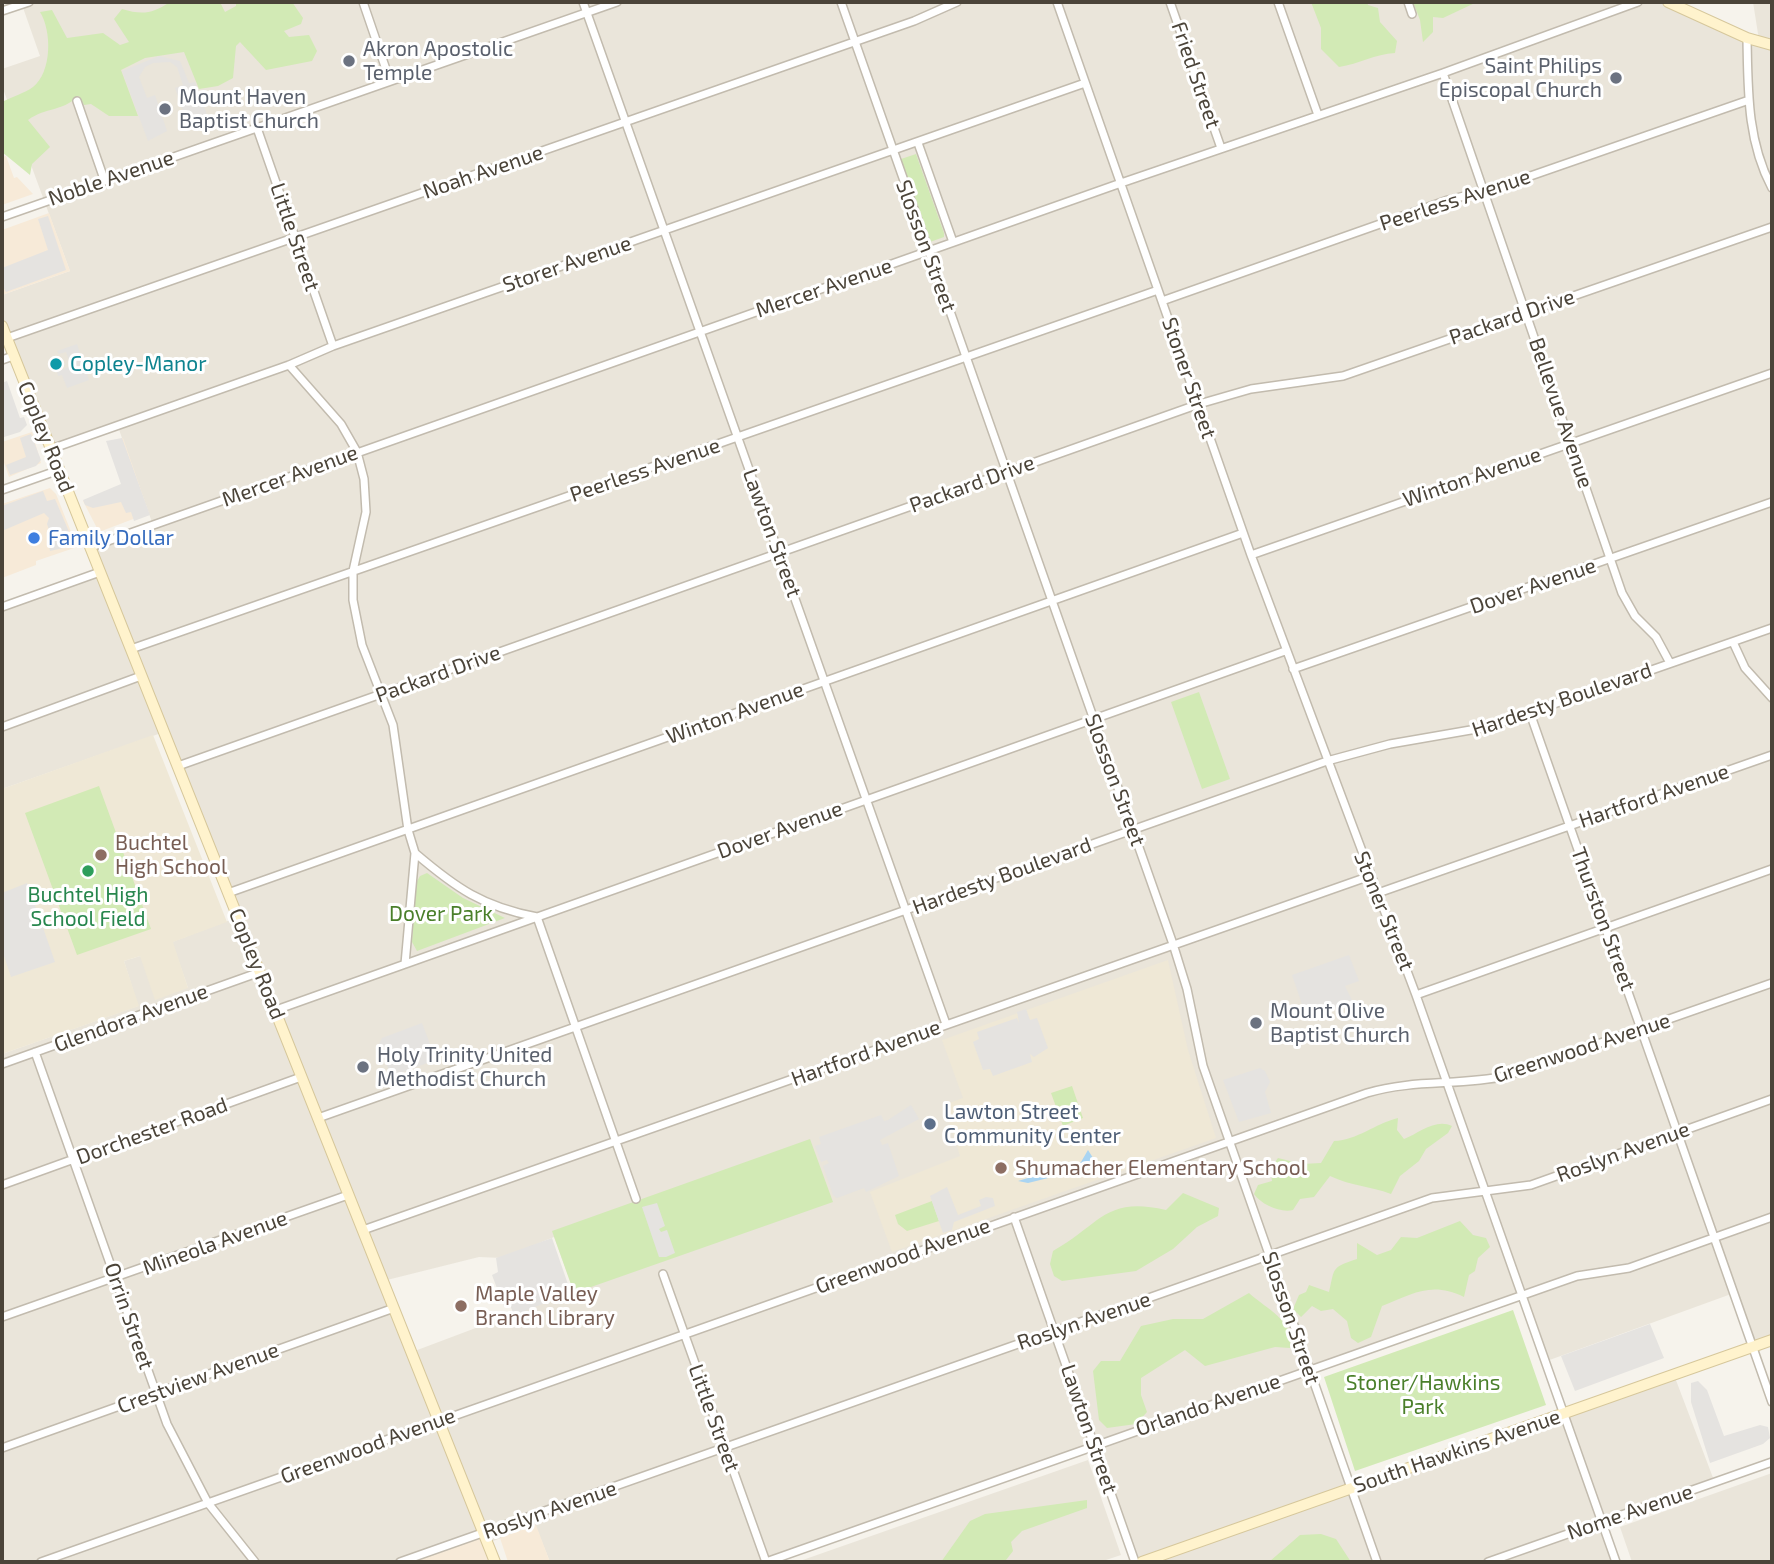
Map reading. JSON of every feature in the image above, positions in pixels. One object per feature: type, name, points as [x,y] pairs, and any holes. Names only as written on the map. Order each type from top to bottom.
[{"type":"main road","points":[[1668,2],[1747,38],[1772,45]]},
{"type":"main road","name":"Copley Road","points":[[2,326],[495,1562]]},
{"type":"main road","name":"South Hawkins Avenue","points":[[1142,1562],[1772,1340]]},
{"type":"street","points":[[2,11],[29,2]]},
{"type":"street","points":[[363,2],[390,80]]},
{"type":"street","name":"Lawton Street","points":[[583,2],[946,1024]]},
{"type":"street","name":"Noble Avenue","points":[[2,217],[104,179],[617,2]]},
{"type":"street","name":"Slosson Street","points":[[841,2],[1173,944],[1187,989],[1203,1066],[1377,1562]]},
{"type":"street","name":"Noah Avenue","points":[[6,338],[914,21],[957,2]]},
{"type":"street","name":"Stoner Street","points":[[1057,2],[1285,651],[1416,995],[1616,1562]]},
{"type":"street","name":"Fried Street","points":[[1170,2],[1221,149]]},
{"type":"street","points":[[1278,2],[1318,115]]},
{"type":"street","points":[[1408,2],[1412,14]]},
{"type":"street","name":"Mercer Avenue","points":[[91,547],[1121,183],[1443,73],[1638,2]]},
{"type":"street","points":[[1747,38],[1749,100],[1755,146],[1772,188]]},
{"type":"street","name":"Bellevue Avenue","points":[[1443,73],[1610,559],[1631,611],[1656,637],[1670,663]]},
{"type":"street","name":"Storer Avenue","points":[[51,449],[289,365],[333,346],[1085,83]]},
{"type":"street","points":[[77,100],[104,179]]},
{"type":"street","name":"Peerless Avenue","points":[[1162,301],[1749,100]]},
{"type":"street","name":"Little Street","points":[[257,128],[333,346]]},
{"type":"street","points":[[918,143],[953,242]]},
{"type":"street","name":"Packard Drive","points":[[178,766],[1199,404],[1251,389],[1343,376],[1772,227]]},
{"type":"street","name":"Peerless Avenue","points":[[131,649],[1158,290]]},
{"type":"street","points":[[2,360],[13,356]]},
{"type":"street","points":[[289,365],[337,419],[357,452],[364,478],[366,512],[354,571],[359,633],[393,725],[408,830],[415,853],[405,964]]},
{"type":"street","name":"Winton Avenue","points":[[1251,555],[1772,373]]},
{"type":"street","points":[[2,490],[59,470]]},
{"type":"street","name":"Dover Avenue","points":[[1293,669],[1772,502]]},
{"type":"street","name":"Winton Avenue","points":[[228,893],[1243,533]]},
{"type":"street","points":[[2,607],[100,572]]},
{"type":"street","name":"Hardesty Boulevard","points":[[318,1118],[1327,761],[1390,744],[1462,734],[1530,713],[1772,628]]},
{"type":"street","points":[[1733,642],[1745,668],[1772,698]]},
{"type":"street","name":"Dover Avenue","points":[[276,1010],[1285,651]]},
{"type":"street","points":[[2,727],[141,676]]},
{"type":"street","name":"Thurston Street","points":[[1530,713],[1772,1402]]},
{"type":"street","name":"Hartford Avenue","points":[[1378,894],[1772,755]]},
{"type":"street","points":[[415,853],[477,900],[502,910],[537,917],[636,1199]]},
{"type":"street","points":[[1416,995],[1772,869]]},
{"type":"street","name":"Hartford Avenue","points":[[363,1230],[1370,876]]},
{"type":"street","name":"Glendora Avenue","points":[[2,1064],[260,972]]},
{"type":"street","name":"Greenwood Avenue","points":[[41,1562],[1392,1086],[1474,1082],[1506,1076],[1772,984]]},
{"type":"street","name":"Orrin Street","points":[[35,1052],[155,1393],[180,1454],[208,1503],[255,1562]]},
{"type":"street","name":"Dorchester Road","points":[[2,1185],[302,1077]]},
{"type":"street","name":"Roslyn Avenue","points":[[400,1562],[1432,1198],[1531,1185],[1772,1099]]},
{"type":"street","name":"Mineola Avenue","points":[[2,1317],[348,1195]]},
{"type":"street","name":"Lawton Street","points":[[1014,1217],[1135,1562]]},
{"type":"street","name":"Orlando Avenue","points":[[766,1562],[1577,1276],[1629,1268],[1772,1217]]},
{"type":"street","name":"Little Street","points":[[663,1274],[766,1562]]},
{"type":"street","name":"Crestview Avenue","points":[[2,1448],[394,1308]]},
{"type":"street","name":"Nome Avenue","points":[[1488,1562],[1772,1462]]},
{"type":"shaded area","points":[[21,2],[1668,2],[1759,40],[1753,2],[1772,2],[1772,1340],[1753,1347],[1734,1293],[1544,1362],[1520,1296],[1310,1370],[1352,1488],[1674,1375],[1715,1483],[1601,1522],[1616,1562],[1135,1562],[1095,1447],[766,1562],[550,1562],[535,1525],[488,1543],[409,1562],[2,1562],[2,1054],[138,1006],[124,961],[140,956],[188,988],[172,942],[238,917],[164,732],[2,789],[2,607],[99,572],[91,547],[153,525],[117,424],[51,449],[2,326],[2,295],[70,271],[2,86],[2,69],[40,56]],"holes":[[[554,1237],[574,1291],[412,1352],[383,1281],[479,1257],[502,1258]]]},
{"type":"shaded area","points":[[159,56],[180,61],[189,83],[195,82],[209,120],[189,128],[175,88],[183,85],[177,67],[170,62],[153,63],[145,67],[139,77],[147,98],[155,95],[167,131],[148,141],[122,71]]},
{"type":"shaded area","points":[[6,156],[14,178],[17,177],[33,194],[2,205],[2,157]]},
{"type":"shaded area","points":[[49,213],[70,271],[2,295],[2,230]]},
{"type":"shaded area","points":[[48,216],[66,270],[6,292],[2,285],[2,268],[48,250],[38,219]]},
{"type":"shaded area","points":[[77,344],[89,380],[67,388],[62,375],[58,376],[57,372],[71,366],[66,352],[59,354],[57,351]]},
{"type":"shaded area","points":[[7,381],[20,418],[24,417],[27,425],[20,432],[4,437],[2,383]]},
{"type":"shaded area","points":[[32,432],[41,463],[9,477],[2,457],[2,442]]},
{"type":"shaded area","points":[[31,434],[41,460],[36,466],[10,475],[6,465],[26,457],[20,438]]},
{"type":"shaded area","points":[[122,438],[150,515],[134,521],[131,512],[126,513],[121,502],[93,508],[85,505],[83,500],[121,484],[106,441]]},
{"type":"shaded area","points":[[123,438],[149,513],[99,532],[83,501],[122,484],[108,442]]},
{"type":"shaded area","points":[[50,488],[56,494],[77,547],[36,561],[36,565],[2,578],[2,504]]},
{"type":"shaded area","points":[[43,491],[47,501],[55,499],[70,534],[64,539],[72,536],[76,545],[50,551],[49,547],[54,545],[47,524],[49,518],[44,513],[2,531],[2,506]]},
{"type":"shaded area","name":"Buchtel High School","points":[[153,735],[227,922],[173,942],[188,988],[155,1000],[140,956],[124,961],[139,1006],[2,1054],[2,789]]},
{"type":"shaded area","points":[[27,883],[39,917],[34,919],[34,924],[41,922],[55,962],[11,977],[2,950],[2,893]]},
{"type":"shaded area","points":[[1349,955],[1359,981],[1345,986],[1353,1002],[1306,1016],[1292,975]]},
{"type":"shaded area","points":[[1168,960],[1188,1050],[1216,1138],[892,1252],[870,1192],[960,1156],[944,1105],[963,1098],[942,1040]]},
{"type":"shaded area","points":[[1026,1009],[1030,1020],[1037,1018],[1048,1048],[1034,1057],[1030,1054],[1032,1062],[993,1076],[990,1069],[983,1070],[973,1042],[979,1039],[977,1032],[1017,1018],[1019,1023],[1017,1012]]},
{"type":"shaded area","points":[[422,1023],[436,1060],[391,1076],[379,1044],[382,1038]]},
{"type":"shaded area","points":[[1260,1068],[1265,1071],[1270,1082],[1265,1092],[1271,1113],[1239,1122],[1223,1080]]},
{"type":"shaded area","points":[[911,1105],[919,1119],[880,1140],[882,1145],[888,1143],[899,1176],[866,1192],[864,1188],[837,1198],[833,1195],[823,1166],[829,1163],[827,1160],[821,1162],[815,1146],[821,1144],[819,1137],[881,1115],[884,1121],[888,1120]]},
{"type":"shaded area","points":[[947,1187],[958,1215],[981,1206],[979,1200],[986,1197],[993,1198],[995,1206],[954,1222],[952,1230],[943,1233],[930,1196]]},
{"type":"shaded area","points":[[657,1203],[665,1226],[659,1229],[661,1232],[667,1230],[675,1253],[666,1257],[659,1257],[642,1207]]},
{"type":"shaded area","points":[[552,1238],[571,1293],[514,1315],[510,1305],[504,1307],[492,1275],[498,1272],[496,1258]]},
{"type":"shaded area","points":[[1650,1324],[1664,1358],[1575,1391],[1561,1356]]},
{"type":"shaded area","points":[[1698,1381],[1707,1390],[1724,1436],[1760,1425],[1768,1427],[1770,1438],[1763,1444],[1710,1463],[1691,1402],[1691,1383]]},
{"type":"shaded area","points":[[1088,1460],[1121,1555],[1100,1562],[797,1562]]},
{"type":"shaded area","points":[[1772,1473],[1772,1562],[1632,1562],[1620,1527]]},
{"type":"shaded area","points":[[536,1525],[550,1562],[508,1562],[500,1538]]},
{"type":"shaded area","points":[[484,1533],[495,1562],[409,1562]]},
{"type":"green space","points":[[170,2],[220,2],[225,12],[236,6],[236,2],[292,2],[303,18],[301,24],[284,31],[289,37],[309,35],[317,51],[312,61],[266,70],[240,42],[236,46],[233,78],[218,86],[199,89],[184,52],[145,58],[121,70],[138,116],[109,116],[91,104],[84,105],[79,96],[65,105],[28,120],[50,147],[32,164],[30,175],[2,152],[2,102],[33,87],[44,72],[47,62],[47,30],[40,12],[52,10],[67,38],[103,33],[120,45],[129,42],[114,19],[122,9],[147,12]]},
{"type":"green space","points":[[1311,2],[1367,2],[1368,5],[1378,8],[1380,22],[1397,41],[1395,53],[1339,67],[1321,49],[1321,28]]},
{"type":"green space","points":[[1413,2],[1477,2],[1443,18],[1433,17],[1433,32],[1423,42],[1420,20]]},
{"type":"green space","points":[[916,154],[944,233],[944,237],[930,242],[901,159]]},
{"type":"green space","points":[[1199,692],[1230,779],[1202,789],[1171,702]]},
{"type":"green space","name":"Buchtel High School Field","points":[[99,786],[151,929],[77,955],[25,813]]},
{"type":"green space","name":"Dover Park","points":[[427,873],[463,898],[505,918],[417,951],[412,942],[416,883],[420,876]]},
{"type":"green space","points":[[1072,1086],[1083,1118],[1063,1126],[1051,1093]]},
{"type":"green space","points":[[1398,1118],[1397,1130],[1404,1139],[1434,1125],[1452,1126],[1448,1133],[1426,1149],[1419,1161],[1400,1176],[1391,1194],[1330,1176],[1314,1197],[1300,1199],[1293,1210],[1272,1207],[1254,1194],[1258,1185],[1272,1181],[1270,1169],[1278,1158],[1302,1164],[1321,1163],[1334,1141],[1351,1138]]},
{"type":"green space","points":[[810,1139],[833,1202],[574,1293],[552,1231]]},
{"type":"green space","points":[[1183,1193],[1219,1208],[1218,1216],[1197,1227],[1173,1249],[1136,1271],[1062,1281],[1054,1276],[1050,1264],[1053,1251],[1105,1215],[1129,1207],[1166,1210]]},
{"type":"green space","points":[[932,1201],[939,1221],[907,1231],[898,1224],[895,1215]]},
{"type":"green space","points":[[1460,1221],[1473,1235],[1486,1238],[1490,1247],[1478,1258],[1475,1271],[1469,1275],[1464,1297],[1442,1290],[1422,1291],[1382,1306],[1371,1337],[1358,1343],[1351,1338],[1347,1321],[1333,1309],[1321,1311],[1312,1306],[1301,1317],[1293,1309],[1299,1295],[1306,1292],[1309,1285],[1329,1292],[1335,1270],[1357,1259],[1357,1243],[1377,1255],[1391,1250],[1401,1237],[1417,1238]]},
{"type":"green space","points":[[1249,1293],[1284,1323],[1290,1338],[1290,1348],[1275,1347],[1205,1366],[1185,1350],[1141,1378],[1141,1395],[1147,1412],[1136,1424],[1107,1428],[1099,1420],[1093,1371],[1101,1361],[1120,1361],[1141,1326],[1173,1319],[1203,1319]]},
{"type":"green space","name":"Stoner/Hawkins Park","points":[[1513,1310],[1546,1405],[1355,1471],[1324,1377]]},
{"type":"green space","points":[[1087,1500],[1087,1508],[1022,1531],[1011,1542],[1013,1551],[1006,1560],[941,1562],[970,1521],[985,1514]]},
{"type":"green space","points":[[1321,1534],[1336,1539],[1351,1562],[1269,1562],[1300,1535]]},
{"type":"water","points":[[1088,1150],[1093,1158],[1093,1167],[1028,1183],[1018,1181],[1081,1162]]},
{"type":"place","name":"Akron Apostolic Temple","points":[[349,61]]},
{"type":"place","name":"Saint Philips Episcopal Church","points":[[1616,78]]},
{"type":"place","name":"Mount Haven Baptist Church","points":[[165,109]]},
{"type":"place","name":"Copley-Manor","points":[[56,364]]},
{"type":"place","name":"Family Dollar","points":[[34,538]]},
{"type":"place","name":"Buchtel High School","points":[[101,855]]},
{"type":"place","name":"Buchtel High School Field","points":[[88,871]]},
{"type":"place","name":"Mount Olive Baptist Church","points":[[1256,1023]]},
{"type":"place","name":"Holy Trinity United Methodist Church","points":[[363,1067]]},
{"type":"place","name":"Lawton Street Community Center","points":[[930,1124]]},
{"type":"place","name":"Shumacher Elementary School","points":[[1001,1168]]},
{"type":"place","name":"Maple Valley Branch Library","points":[[461,1306]]}]
